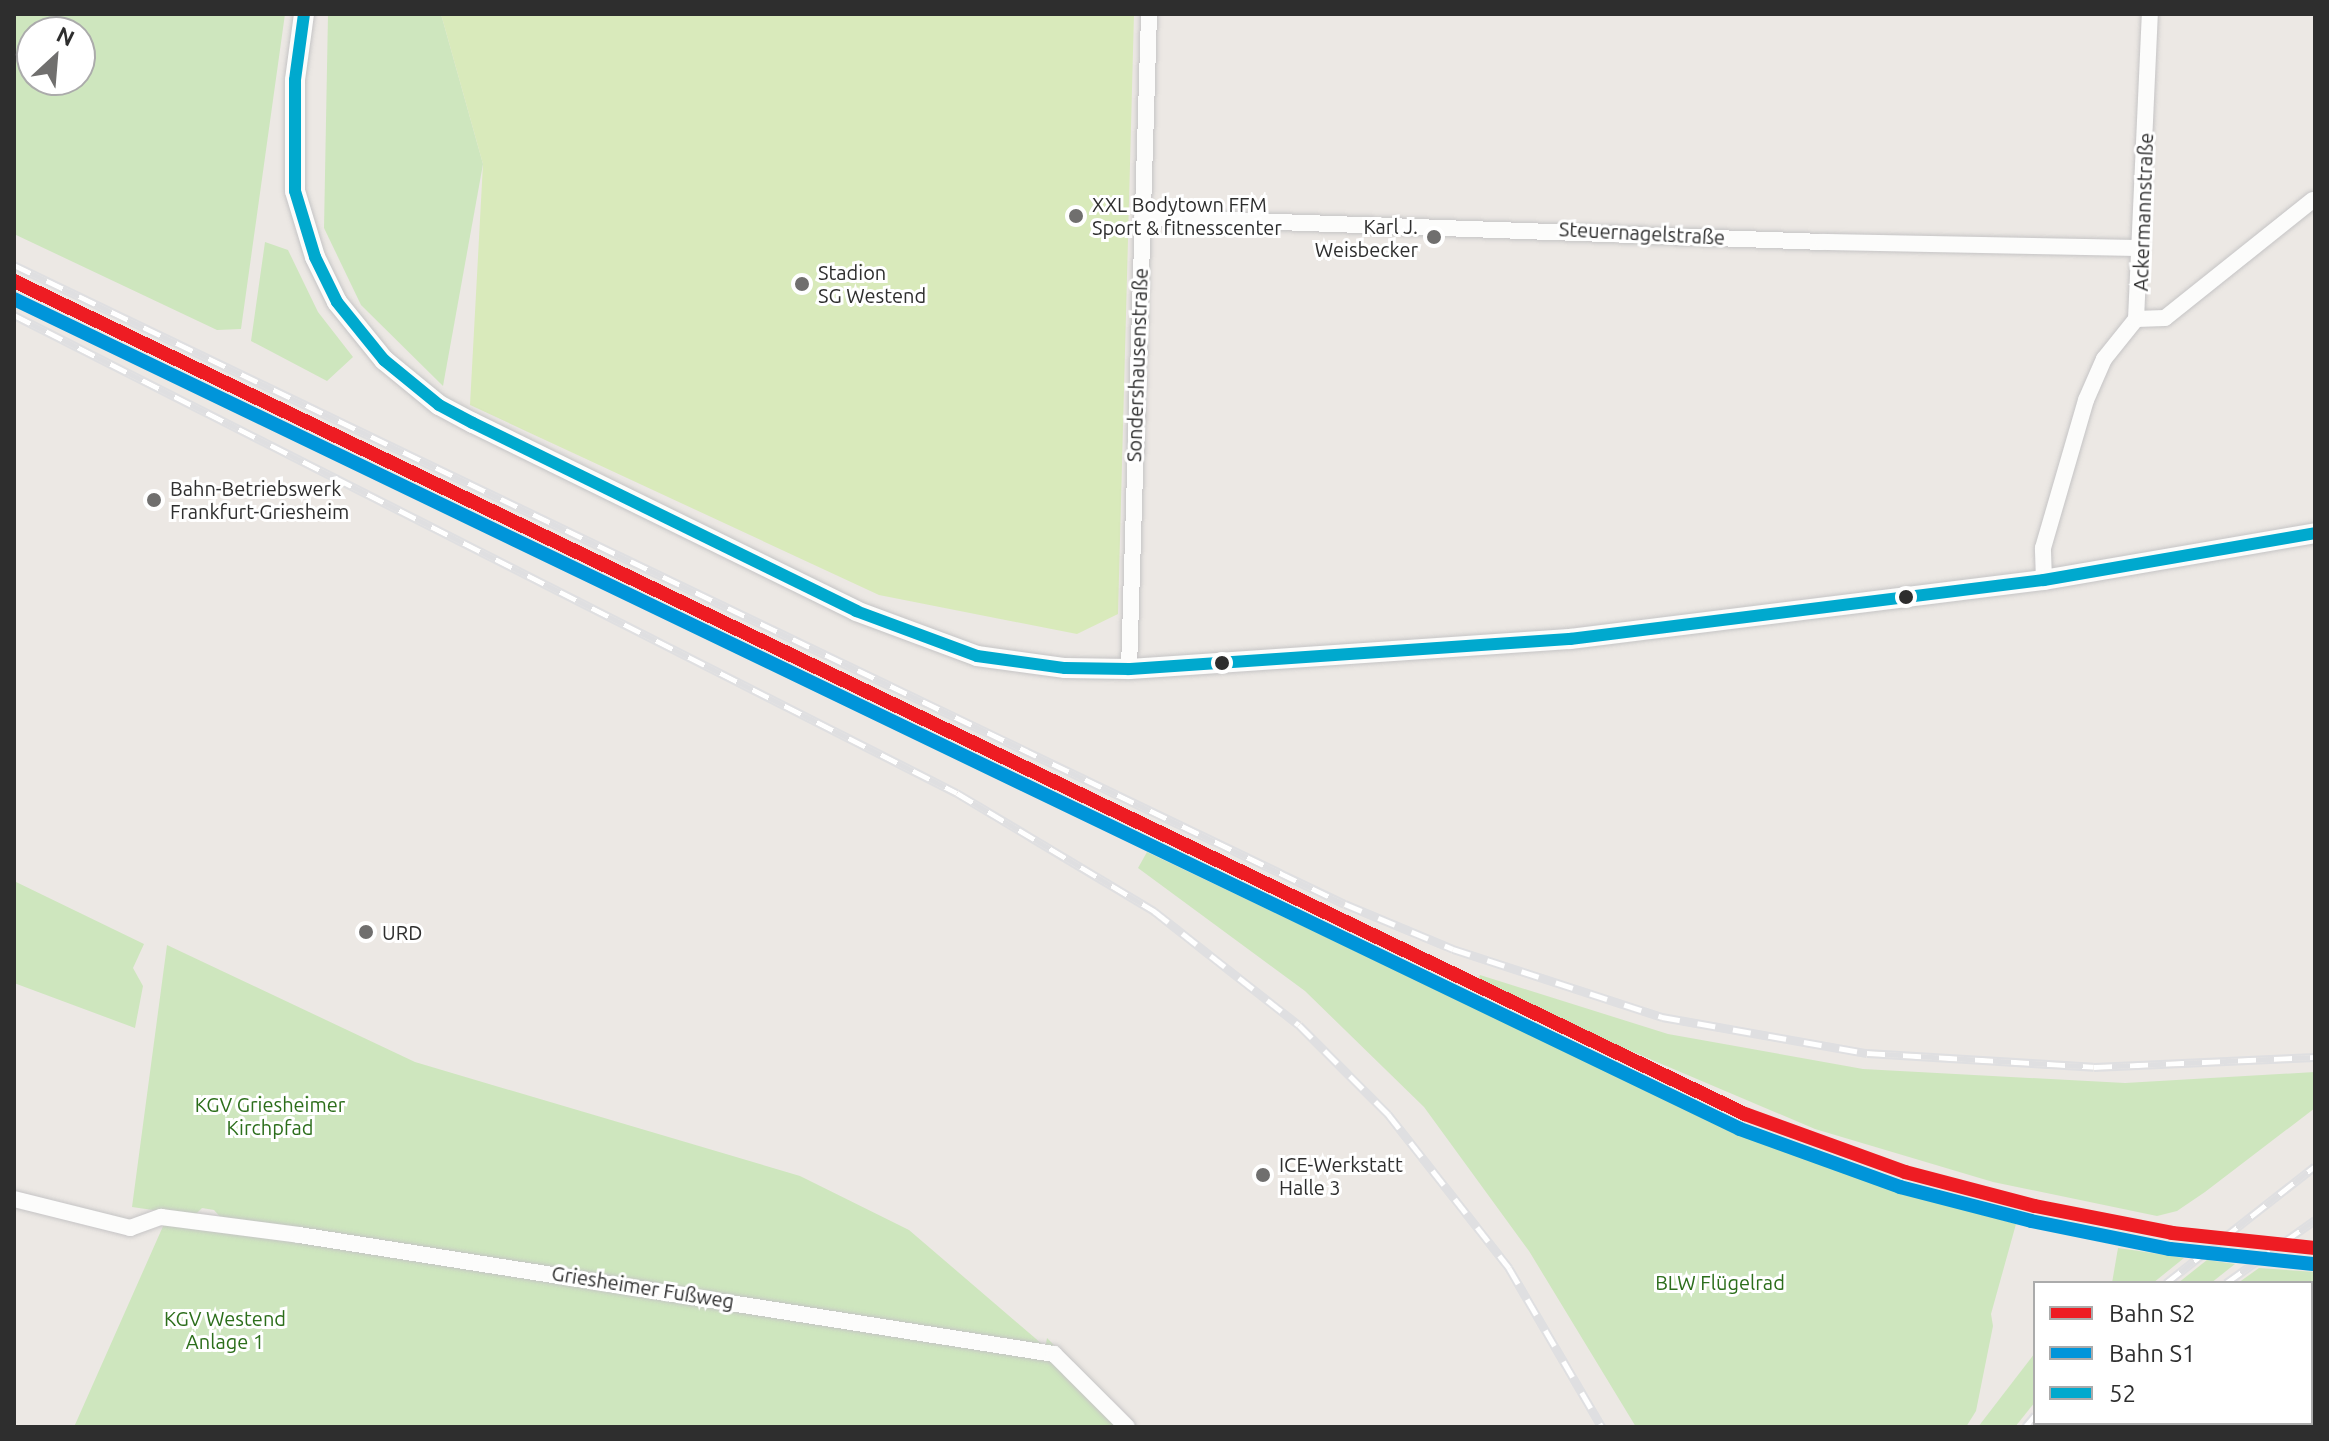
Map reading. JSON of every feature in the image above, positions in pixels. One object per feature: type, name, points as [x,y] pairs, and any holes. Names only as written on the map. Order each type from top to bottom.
[{"type":"street","points":[[304,14],[292,144],[295,191],[304,227],[337,302],[409,383],[473,423],[903,632],[977,656],[1065,668],[1129,669],[1570,639],[2044,580],[2315,533]]},
{"type":"street","name":"Sondershausenstraße","points":[[1129,669],[1149,14]]},
{"type":"street","name":"Ackermannstraße","points":[[2044,580],[2043,548],[2086,400],[2104,359],[2136,319],[2150,14]]},
{"type":"street","points":[[2136,319],[2165,318],[2313,200]]},
{"type":"street","name":"Steuernagelstraße","points":[[1142,217],[1823,242],[2141,248]]},
{"type":"street","name":"Griesheimer Fußweg","points":[[14,1199],[130,1228],[161,1217],[299,1235],[1054,1354],[1127,1427]]},
{"type":"green space","points":[[14,14],[285,14],[241,329],[217,330],[14,234]]},
{"type":"green space","points":[[328,14],[441,14],[483,164],[443,386],[361,305],[324,228]]},
{"type":"green space","name":"Stadion SG Westend","points":[[441,14],[1134,14],[1118,614],[1077,634],[879,595],[470,405],[483,164]]},
{"type":"green space","points":[[265,242],[288,250],[318,312],[353,357],[327,381],[251,341]]},
{"type":"green space","name":"BLW Flügelrad","points":[[1147,852],[1737,1133],[1899,1192],[2016,1224],[1991,1314],[1993,1326],[1976,1411],[1966,1427],[1636,1427],[1529,1251],[1424,1107],[1305,991],[1138,868]]},
{"type":"green space","points":[[14,881],[144,944],[133,968],[143,986],[135,1028],[14,983]]},
{"type":"green space","name":"KGV Griesheimer Kirchpfad","points":[[167,945],[415,1062],[800,1176],[909,1230],[1042,1344],[222,1219],[214,1210],[202,1208],[194,1216],[132,1207]]},
{"type":"green space","points":[[1480,975],[1668,1034],[1863,1069],[2125,1083],[2315,1072],[2315,1108],[2205,1192],[2177,1211],[2157,1216],[1993,1182],[1815,1129],[1558,1020],[1478,981]]},
{"type":"green space","name":"KGV Westend Anlage 1","points":[[164,1224],[618,1287],[1043,1360],[1047,1338],[1135,1427],[74,1427]]},
{"type":"green space","points":[[2118,1248],[2184,1258],[2155,1281],[2112,1281]]},
{"type":"green space","points":[[2207,1260],[2235,1264],[2214,1281],[2181,1281]]},
{"type":"green space","points":[[2259,1268],[2315,1272],[2313,1330],[2313,1281],[2241,1281]]},
{"type":"green space","points":[[2033,1356],[2033,1404],[2015,1427],[1978,1427]]},
{"type":"railway","points":[[14,265],[1345,904],[1453,949],[1662,1017],[1867,1053],[2094,1067],[2315,1057]]},
{"type":"railway","points":[[14,315],[957,793],[1154,911],[1299,1025],[1388,1114],[1509,1268],[1602,1427]]},
{"type":"railway","points":[[2169,1281],[2315,1166]]},
{"type":"railway","points":[[2229,1281],[2315,1220]]},
{"type":"railway","points":[[2025,1427],[2033,1417]]},
{"type":"rail line","name":"S2","points":[[14,281],[1745,1114],[1905,1172],[2035,1206],[2172,1233],[2315,1248]]},
{"type":"rail line","name":"S1","points":[[14,299],[1740,1129],[1900,1187],[2031,1221],[2170,1249],[2313,1264]]},
{"type":"transit line","name":"52","points":[[304,14],[295,80],[295,191],[315,257],[337,302],[384,360],[439,405],[473,423],[856,611],[977,656],[1065,668],[1129,669],[1570,639],[2044,580],[2315,533]]},
{"type":"place","name":"XXL Bodytown FFM Sport & fitnesscenter","points":[[1076,216]]},
{"type":"place","name":"Karl J. Weisbecker","points":[[1434,237]]},
{"type":"place","name":"Stadion SG Westend","points":[[802,284]]},
{"type":"place","name":"Bahn-Betriebswerk Frankfurt-Griesheim","points":[[154,500]]},
{"type":"place","name":"URD","points":[[366,932]]},
{"type":"place","name":"ICE-Werkstatt Halle 3","points":[[1263,1175]]}]
